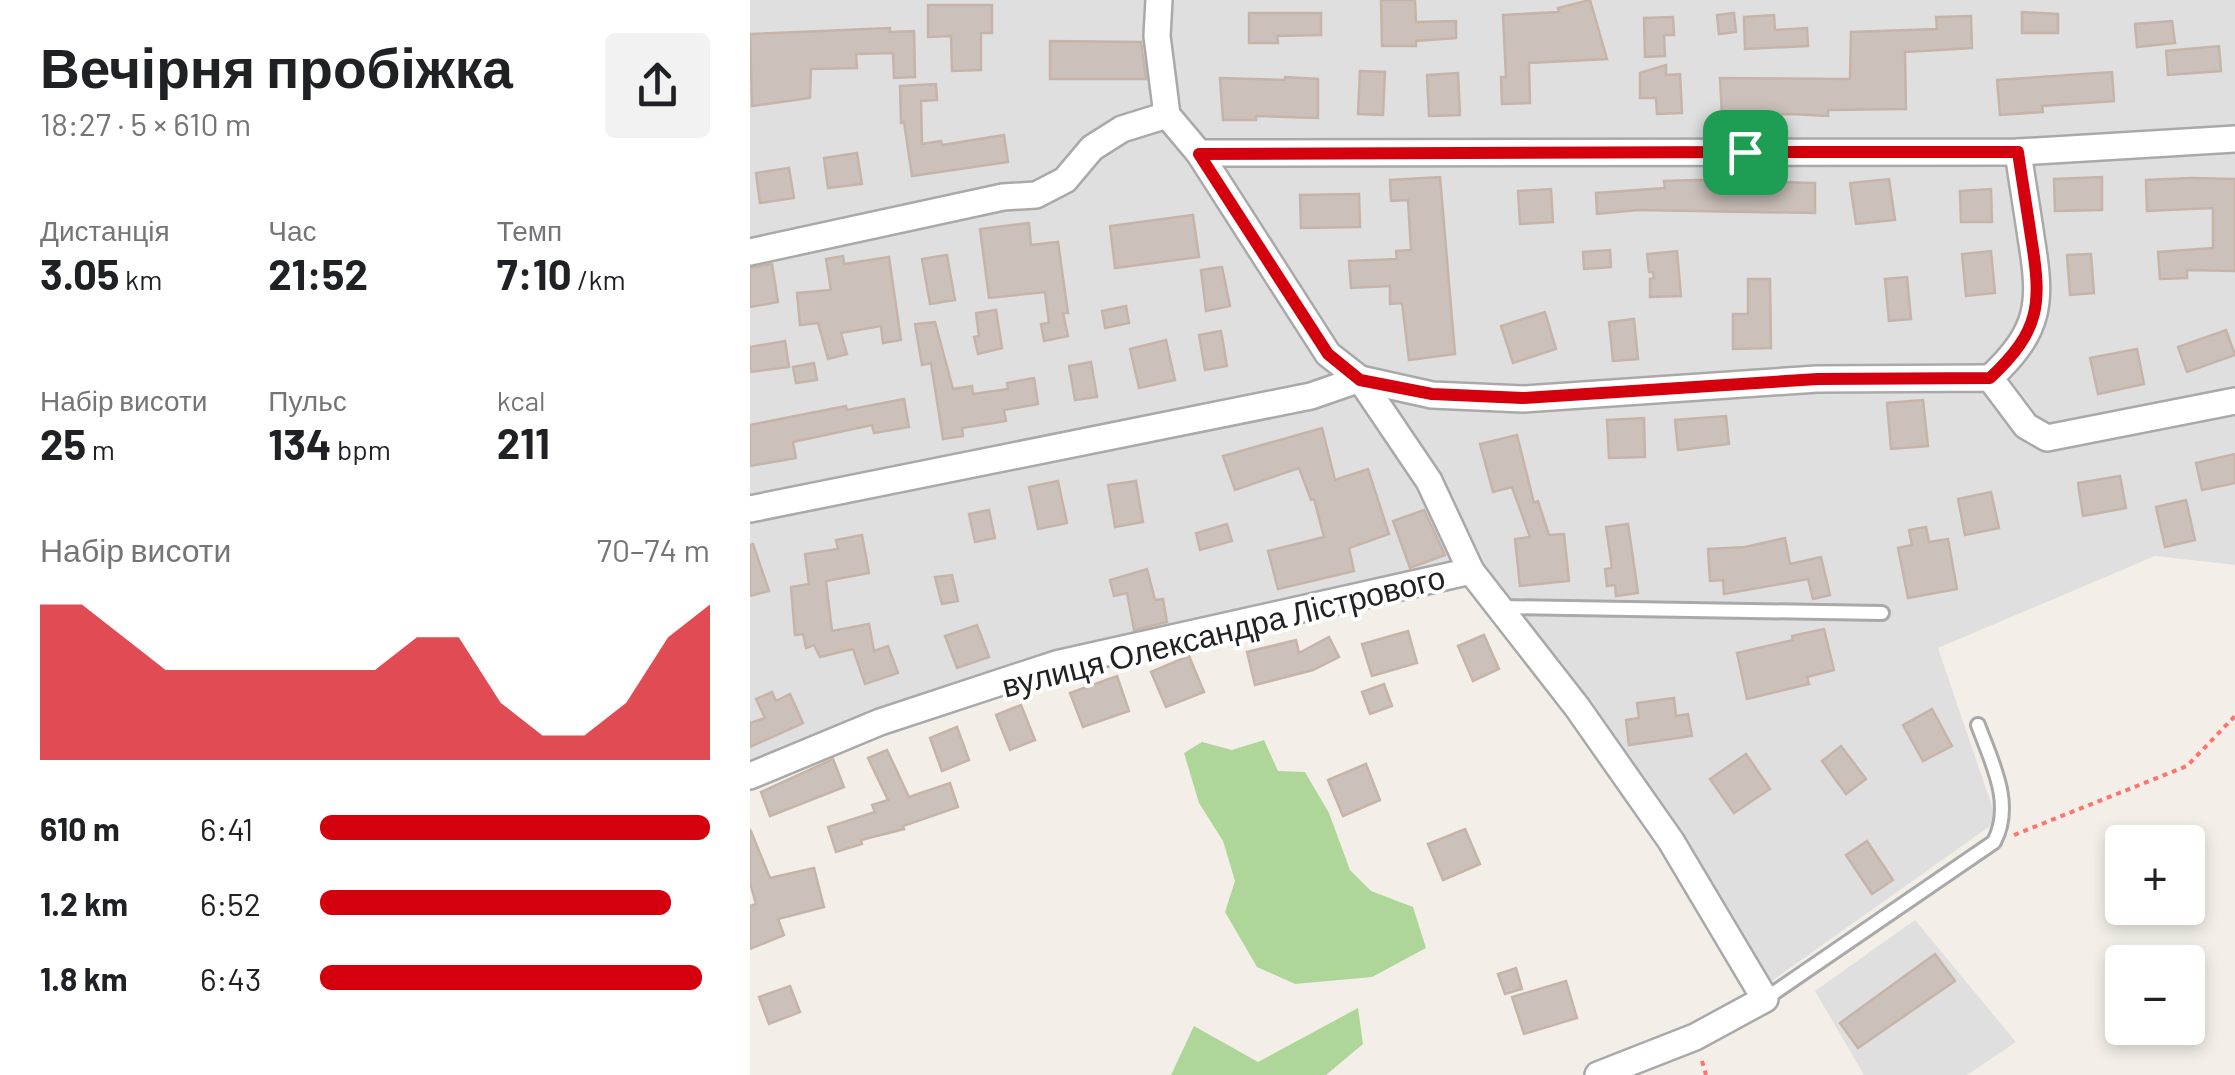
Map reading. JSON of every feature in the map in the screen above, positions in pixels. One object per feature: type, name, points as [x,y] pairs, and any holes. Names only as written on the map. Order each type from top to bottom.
[{"type":"street","points":[[750,252],[1003,197],[1036,194],[1065,180],[1092,148],[1122,129],[1167,115],[1158,0]]},
{"type":"street","name":"вулиця Олександра Лістрового","points":[[1167,115],[1199,154],[1328,354],[1360,380],[1429,481],[1471,570],[1578,707],[1671,841],[1765,1000]]},
{"type":"street","points":[[1199,154],[2018,152],[2235,139]]},
{"type":"street","points":[[750,509],[1311,396],[1360,380],[1432,394],[1523,398],[1818,379],[1990,378],[2024,340],[2034,318],[2040,288],[2018,152]]},
{"type":"street","points":[[1990,378],[2026,426],[2046,438],[2235,401]]},
{"type":"street","name":"вулиця Олександра Лістрового","points":[[750,776],[880,722],[1056,664],[1471,570]]},
{"type":"street","points":[[1598,1075],[1696,1037],[1765,1000]]},
{"type":"lane","points":[[1501,607],[1882,614]]},
{"type":"lane","points":[[1765,1000],[1994,842],[2002,826],[2004,809],[1997,776],[1978,725]]},
{"type":"path","points":[[1994,842],[2187,766],[2235,716]]},
{"type":"shaded area","points":[[750,0],[2235,0],[2235,565],[2155,556],[1938,648],[1997,821],[1759,990],[1471,571],[1056,664],[750,776]]},
{"type":"shaded area","points":[[1915,920],[2016,1042],[1967,1075],[1864,1075],[1815,991]]},
{"type":"green space","points":[[1264,740],[1278,771],[1305,772],[1329,813],[1350,870],[1371,891],[1413,907],[1426,948],[1372,977],[1295,984],[1257,967],[1225,912],[1235,881],[1223,841],[1199,803],[1184,753],[1202,742],[1232,750]]},
{"type":"green space","points":[[1358,1008],[1363,1044],[1326,1075],[1171,1075],[1194,1026],[1258,1062]]},
{"type":"building","points":[[1381,0],[1415,0],[1416,22],[1456,21],[1456,38],[1416,41],[1416,46],[1382,46]]},
{"type":"building","points":[[1590,0],[1607,59],[1529,63],[1530,103],[1502,104],[1501,77],[1506,77],[1503,15],[1559,12],[1558,8]]},
{"type":"building","points":[[928,5],[992,5],[992,33],[981,33],[981,70],[952,71],[951,36],[928,37]]},
{"type":"building","points":[[2022,12],[2058,14],[2058,33],[2022,33]]},
{"type":"building","points":[[1249,13],[1321,13],[1321,35],[1277,36],[1278,43],[1249,43]]},
{"type":"building","points":[[1734,13],[1736,32],[1719,34],[1717,15]]},
{"type":"building","points":[[1774,15],[1775,30],[1807,28],[1808,46],[1745,49],[1744,17]]},
{"type":"building","points":[[1971,16],[1972,48],[1905,52],[1906,109],[1828,110],[1828,116],[1722,116],[1720,78],[1850,79],[1851,32],[1937,29],[1936,17]]},
{"type":"building","points":[[1673,17],[1674,35],[1664,35],[1665,56],[1645,57],[1644,18]]},
{"type":"building","points":[[2172,21],[2175,43],[2137,47],[2135,24]]},
{"type":"building","points":[[890,28],[890,32],[914,31],[915,77],[894,78],[893,53],[856,54],[857,68],[811,69],[810,98],[752,106],[750,34]]},
{"type":"building","points":[[1050,41],[1141,42],[1146,79],[1050,79]]},
{"type":"building","points":[[2219,46],[2221,71],[2168,75],[2166,51]]},
{"type":"building","points":[[1666,65],[1666,75],[1680,74],[1682,113],[1657,114],[1656,98],[1640,98],[1640,73]]},
{"type":"building","points":[[1360,71],[1385,72],[1383,115],[1358,114]]},
{"type":"building","points":[[2112,72],[2114,101],[2042,106],[2043,112],[2000,115],[1997,80]]},
{"type":"building","points":[[1458,73],[1460,115],[1429,116],[1427,75]]},
{"type":"building","points":[[1220,78],[1318,79],[1318,118],[1256,116],[1256,120],[1223,120]]},
{"type":"building","points":[[936,84],[937,100],[921,101],[922,144],[941,141],[942,145],[1004,135],[1008,162],[912,176],[904,122],[901,123],[900,86]]},
{"type":"building","points":[[857,153],[862,184],[828,188],[824,158]]},
{"type":"building","points":[[789,168],[794,198],[760,203],[756,173]]},
{"type":"building","points":[[1440,177],[1455,354],[1409,360],[1402,303],[1390,304],[1390,286],[1351,288],[1349,261],[1397,259],[1396,251],[1411,250],[1408,200],[1391,201],[1390,180]]},
{"type":"building","points":[[2102,177],[2102,210],[2055,211],[2054,179]]},
{"type":"building","points":[[1889,179],[1895,220],[1856,224],[1850,183]]},
{"type":"building","points":[[2235,179],[2235,271],[2187,270],[2187,278],[2160,279],[2158,252],[2213,248],[2213,208],[2147,211],[2146,180]]},
{"type":"building","points":[[1664,181],[1815,183],[1815,213],[1638,210],[1597,214],[1596,193],[1665,188]]},
{"type":"building","points":[[1551,189],[1553,222],[1520,224],[1518,191]]},
{"type":"building","points":[[1991,189],[1992,222],[1961,222],[1960,191]]},
{"type":"building","points":[[1359,194],[1360,227],[1301,228],[1300,195]]},
{"type":"building","points":[[1193,215],[1199,257],[1115,268],[1110,226]]},
{"type":"building","points":[[1029,223],[1031,245],[1058,242],[1068,336],[1044,341],[1041,324],[1049,323],[1045,292],[989,298],[980,229]]},
{"type":"building","points":[[1610,250],[1611,267],[1584,269],[1583,252]]},
{"type":"building","points":[[1677,251],[1681,296],[1650,297],[1650,279],[1654,278],[1653,272],[1649,272],[1647,254]]},
{"type":"building","points":[[1991,251],[1995,293],[1966,296],[1962,254]]},
{"type":"building","points":[[2091,254],[2094,293],[2070,295],[2067,255]]},
{"type":"building","points":[[947,255],[955,300],[930,304],[922,259]]},
{"type":"building","points":[[843,256],[844,264],[889,257],[901,340],[883,343],[881,326],[841,333],[847,354],[828,359],[818,323],[800,325],[797,293],[831,290],[826,259]]},
{"type":"building","points":[[772,264],[778,302],[750,307],[750,268]]},
{"type":"building","points":[[1222,267],[1230,306],[1206,311],[1201,270]]},
{"type":"building","points":[[1907,277],[1911,319],[1889,321],[1885,279]]},
{"type":"building","points":[[1748,279],[1770,279],[1771,348],[1733,349],[1733,314],[1748,314]]},
{"type":"building","points":[[1126,306],[1129,323],[1105,328],[1102,311]]},
{"type":"building","points":[[996,310],[1002,348],[978,354],[974,337],[979,336],[976,313]]},
{"type":"building","points":[[1545,312],[1556,349],[1513,363],[1501,326]]},
{"type":"building","points":[[1634,319],[1638,359],[1613,361],[1609,322]]},
{"type":"building","points":[[935,322],[953,389],[972,386],[973,394],[1008,389],[1007,383],[1034,378],[1038,404],[1004,410],[1006,421],[962,428],[963,436],[943,439],[931,363],[922,365],[915,324]]},
{"type":"building","points":[[2226,330],[2235,355],[2187,372],[2178,347]]},
{"type":"building","points":[[1221,331],[1227,366],[1205,370],[1199,335]]},
{"type":"building","points":[[1166,340],[1175,380],[1139,388],[1130,349]]},
{"type":"building","points":[[785,341],[789,367],[750,372],[750,347]]},
{"type":"building","points":[[2137,349],[2144,384],[2098,394],[2090,358]]},
{"type":"building","points":[[1091,362],[1097,397],[1075,400],[1069,366]]},
{"type":"building","points":[[814,363],[817,380],[796,383],[793,367]]},
{"type":"building","points":[[904,399],[909,427],[874,433],[872,425],[793,442],[796,458],[750,466],[750,425]]},
{"type":"building","points":[[1923,400],[1928,446],[1891,449],[1887,403]]},
{"type":"building","points":[[1726,416],[1729,444],[1678,450],[1675,420]]},
{"type":"building","points":[[1644,418],[1645,457],[1609,458],[1607,420]]},
{"type":"building","points":[[1322,428],[1335,480],[1368,469],[1389,534],[1349,548],[1354,571],[1278,589],[1268,551],[1324,537],[1314,499],[1311,500],[1299,468],[1235,490],[1223,456]]},
{"type":"building","points":[[1517,435],[1534,503],[1538,501],[1549,535],[1564,534],[1569,581],[1520,586],[1515,539],[1530,537],[1512,487],[1493,492],[1480,444]]},
{"type":"building","points":[[2235,454],[2235,483],[2202,490],[2196,463]]},
{"type":"building","points":[[2120,476],[2126,508],[2083,516],[2078,483]]},
{"type":"building","points":[[1058,481],[1067,523],[1038,529],[1029,487]]},
{"type":"building","points":[[1136,481],[1143,522],[1115,527],[1108,485]]},
{"type":"building","points":[[1991,492],[1999,528],[1965,535],[1958,499]]},
{"type":"building","points":[[2186,500],[2195,540],[2165,547],[2156,507]]},
{"type":"building","points":[[989,510],[995,538],[975,542],[969,514]]},
{"type":"building","points":[[1424,510],[1445,555],[1410,568],[1393,521]]},
{"type":"building","points":[[1227,524],[1232,541],[1200,550],[1196,533]]},
{"type":"building","points":[[1628,524],[1638,593],[1616,596],[1615,585],[1607,586],[1605,569],[1612,568],[1606,527]]},
{"type":"building","points":[[1926,527],[1929,542],[1948,539],[1957,589],[1908,598],[1898,548],[1912,545],[1909,530]]},
{"type":"building","points":[[862,535],[869,573],[826,581],[832,631],[869,624],[874,651],[888,646],[898,673],[865,684],[853,649],[820,657],[814,645],[806,648],[803,634],[795,635],[791,587],[809,584],[805,554],[838,549],[836,540]]},
{"type":"building","points":[[1785,538],[1790,564],[1821,557],[1830,595],[1813,599],[1808,579],[1724,594],[1723,580],[1710,581],[1708,549],[1745,547]]},
{"type":"building","points":[[753,544],[769,591],[750,596],[750,545]]},
{"type":"building","points":[[1147,569],[1155,600],[1163,599],[1167,622],[1134,630],[1127,593],[1114,596],[1110,580]]},
{"type":"building","points":[[952,575],[958,601],[942,604],[935,577]]},
{"type":"building","points":[[977,625],[989,657],[957,668],[945,636]]},
{"type":"building","points":[[1824,629],[1834,670],[1807,677],[1809,684],[1747,699],[1737,653]]},
{"type":"building","points":[[1408,631],[1417,663],[1372,676],[1362,644]]},
{"type":"building","points":[[1484,635],[1499,669],[1473,681],[1458,646]]},
{"type":"building","points":[[1329,637],[1339,657],[1313,670],[1255,685],[1247,652],[1296,640],[1299,653]]},
{"type":"building","points":[[1189,656],[1204,692],[1166,707],[1151,672]]},
{"type":"building","points":[[1117,676],[1129,711],[1083,727],[1070,693]]},
{"type":"building","points":[[1384,684],[1392,706],[1370,714],[1362,692]]},
{"type":"building","points":[[772,692],[776,701],[790,694],[803,723],[750,747],[750,723],[765,718],[756,699]]},
{"type":"building","points":[[1674,698],[1676,716],[1688,714],[1692,736],[1629,745],[1626,720],[1639,718],[1637,703]]},
{"type":"building","points":[[1021,705],[1035,740],[1010,750],[996,715]]},
{"type":"building","points":[[1932,709],[1952,746],[1923,761],[1903,725]]},
{"type":"building","points":[[957,727],[969,760],[942,771],[930,738]]},
{"type":"building","points":[[1841,746],[1866,779],[1846,794],[1822,761]]},
{"type":"building","points":[[887,750],[909,797],[950,783],[958,807],[836,852],[828,827],[875,812],[872,805],[888,800],[868,758]]},
{"type":"building","points":[[1746,754],[1770,789],[1734,813],[1710,779]]},
{"type":"building","points":[[833,759],[844,787],[770,816],[761,792]]},
{"type":"building","points":[[1366,764],[1380,800],[1343,816],[1328,780]]},
{"type":"building","points":[[750,829],[770,878],[814,868],[824,907],[778,919],[784,935],[750,949],[750,906],[756,904],[750,883]]},
{"type":"building","points":[[1465,829],[1480,864],[1443,880],[1428,844]]},
{"type":"building","points":[[1867,841],[1893,880],[1872,894],[1846,855]]},
{"type":"building","points":[[1935,954],[1955,981],[1858,1048],[1840,1023]]},
{"type":"building","points":[[1516,968],[1522,989],[1505,994],[1498,974]]},
{"type":"building","points":[[1566,981],[1577,1018],[1524,1034],[1512,997]]},
{"type":"building","points":[[790,986],[800,1012],[769,1024],[759,997]]},
{"type":"route","points":[[1745,152],[2018,152],[2040,288],[2034,318],[2024,340],[1990,378],[1818,379],[1523,398],[1432,394],[1360,380],[1328,354],[1199,154],[1472,153],[1745,152]]}]
